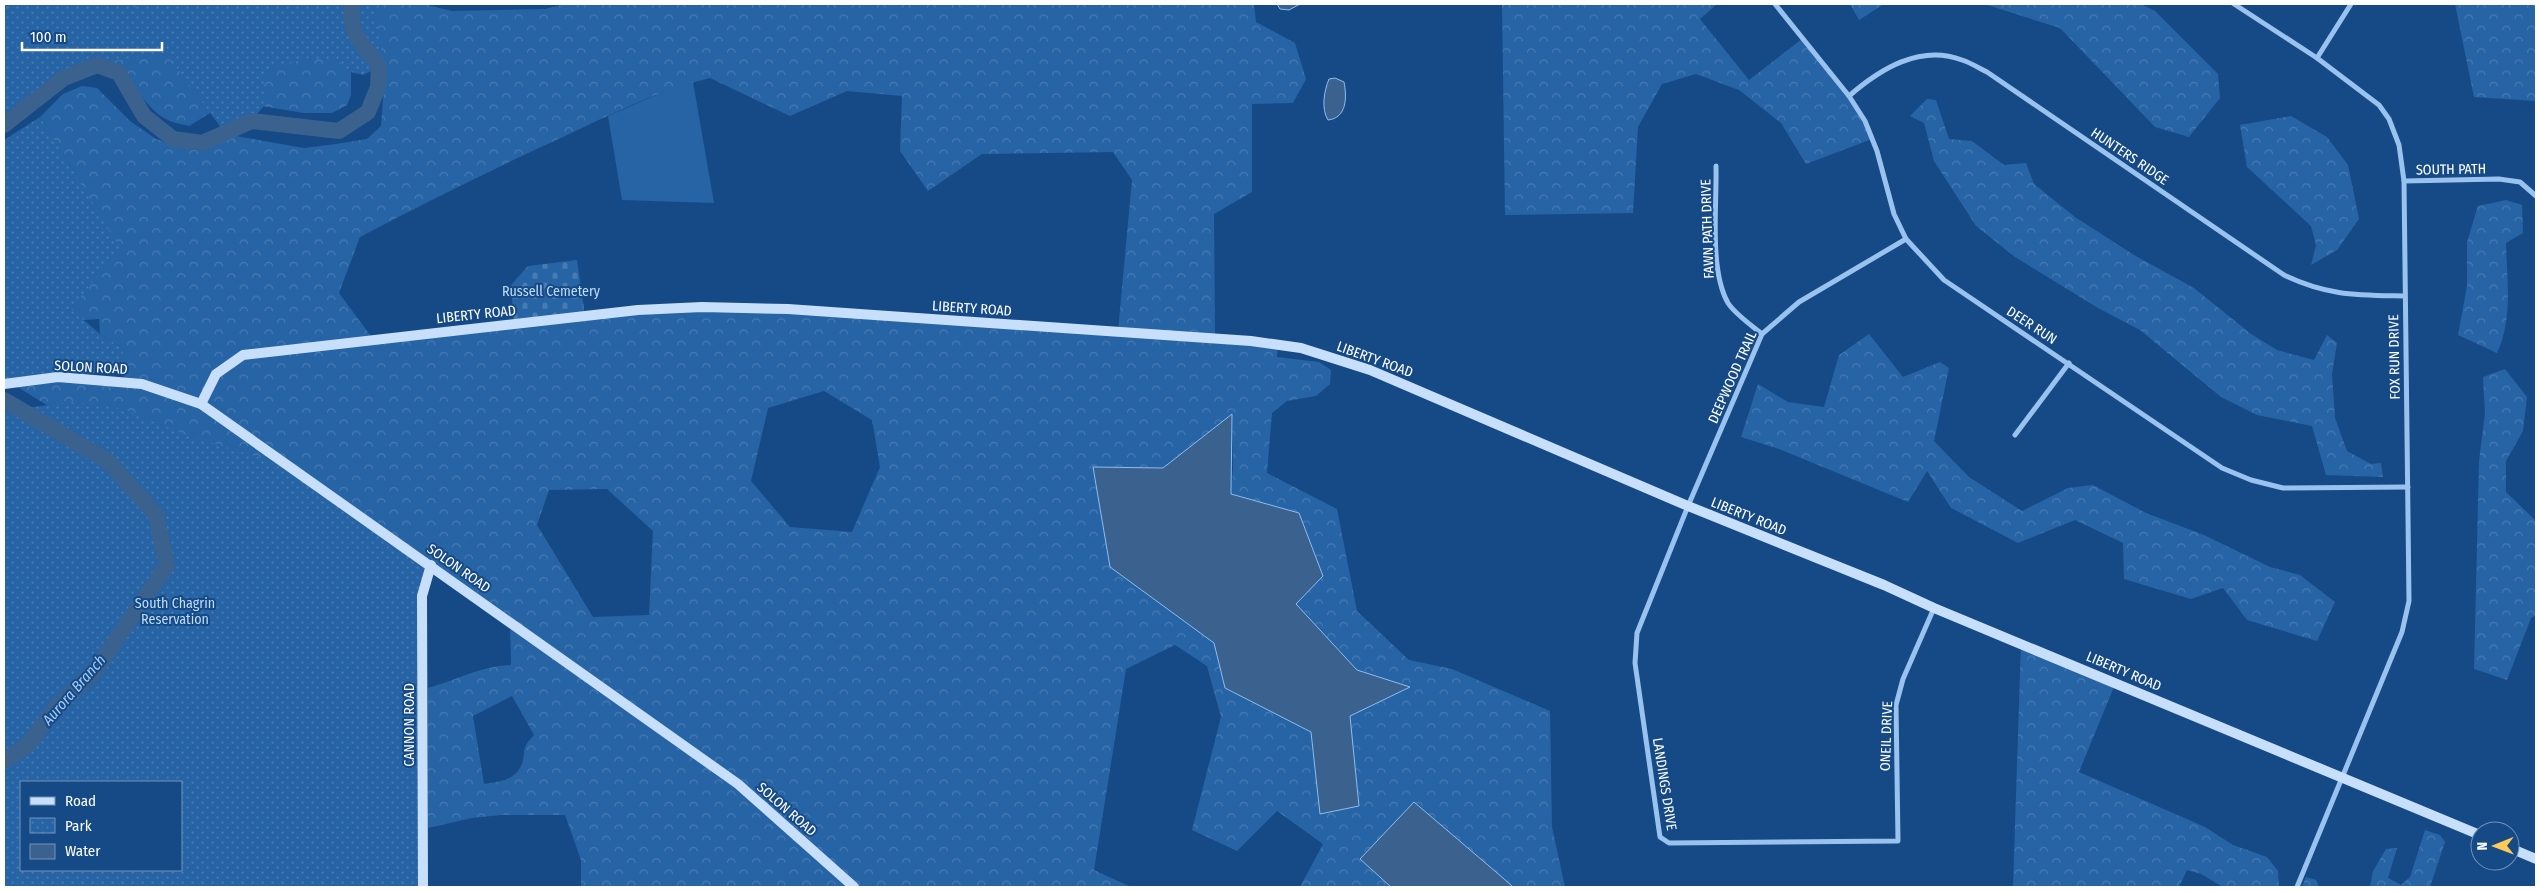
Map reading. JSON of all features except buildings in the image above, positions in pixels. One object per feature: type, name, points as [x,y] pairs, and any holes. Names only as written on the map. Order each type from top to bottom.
[{"type":"street","name":"DEER RUN","points":[[1775,4],[1849,96],[1865,121],[1877,151],[1888,198],[1906,239],[1944,280],[2222,468],[2251,480],[2283,488],[2408,487]]},
{"type":"street","name":"FOX RUN DRIVE","points":[[2234,4],[2317,58],[2379,105],[2390,119],[2399,145],[2404,181],[2409,601],[2402,632],[2297,887]]},
{"type":"street","points":[[2317,58],[2351,4]]},
{"type":"street","name":"HUNTERS RIDGE","points":[[1849,96],[1874,75],[1899,61],[1939,56],[1961,59],[1987,72],[2284,276],[2330,293],[2404,296]]},
{"type":"street","name":"FAWN PATH DRIVE","points":[[1716,166],[1717,271],[1721,289],[1729,305],[1762,334]]},
{"type":"street","name":"SOUTH PATH","points":[[2404,181],[2499,179],[2520,182],[2536,196]]},
{"type":"street","name":"DEEPWOOD TRAIL","points":[[1688,506],[1762,334],[1799,302],[1906,239]]},
{"type":"street","name":"LIBERTY ROAD","points":[[201,404],[216,374],[243,355],[638,310],[702,307],[797,309],[1251,341],[1301,348],[1370,370],[1688,506],[1884,585],[1934,608],[2470,832]]},
{"type":"street","points":[[2015,435],[2069,363]]},
{"type":"street","name":"SOLON ROAD","points":[[4,384],[58,377],[142,384],[201,404],[738,784],[854,887]]},
{"type":"street","name":"LANDINGS DRIVE","points":[[1688,506],[1637,632],[1635,646],[1635,663],[1660,837],[1669,844],[1898,841]]},
{"type":"street","name":"CANNON ROAD","points":[[422,887],[422,596],[431,565]]},
{"type":"street","name":"ONEIL DRIVE","points":[[1898,841],[1896,706],[1903,679],[1934,608]]},
{"type":"street","points":[[2520,852],[2536,859]]},
{"type":"green space","points":[[4,4],[254,4],[333,33],[351,72],[351,95],[347,105],[332,113],[304,113],[237,102],[220,107],[189,126],[177,123],[158,114],[124,74],[108,60]]},
{"type":"green space","points":[[4,4],[130,4],[133,8],[147,4],[371,4],[382,38],[380,67],[363,75],[351,72],[338,61],[308,58],[278,66],[264,77],[264,106],[248,124],[222,129],[166,53],[130,58],[94,66],[72,75],[45,92],[4,126]]},
{"type":"green space","points":[[355,4],[423,4],[452,11],[545,9],[566,4],[1254,4],[1256,22],[1295,43],[1306,79],[1293,103],[1252,104],[1252,192],[1214,214],[1215,338],[1278,345],[1277,357],[1319,362],[1331,370],[1330,384],[1316,396],[1287,401],[1272,413],[1267,473],[1337,509],[1357,611],[1409,660],[1452,669],[1550,711],[1552,827],[1565,887],[1513,887],[1415,803],[1361,859],[1391,887],[1300,887],[1323,844],[1277,811],[1237,851],[1192,830],[1221,717],[1207,666],[1175,645],[1126,669],[1094,870],[1131,887],[581,887],[581,860],[565,815],[501,815],[472,818],[428,828],[428,688],[489,668],[511,665],[510,622],[431,565],[422,596],[423,887],[4,887],[58,412],[11,383],[4,298],[46,379],[124,382],[122,348],[100,334],[99,319],[83,320],[71,309],[116,244],[40,117],[63,94],[82,86],[97,88],[130,121],[156,139],[192,150],[211,146],[236,136],[304,148],[367,139],[381,126],[384,85],[371,60]],"holes":[[[710,78],[790,116],[847,91],[902,96],[900,151],[928,191],[982,154],[1113,152],[1132,180],[1118,331],[702,307],[373,339],[339,293],[360,237],[462,185],[600,119],[672,89]],[[824,391],[872,420],[880,467],[852,532],[790,527],[751,481],[768,408]],[[1232,414],[1233,469],[1231,494],[1299,513],[1323,575],[1296,604],[1357,670],[1409,687],[1350,716],[1320,814],[1311,732],[1225,688],[1214,643],[1110,567],[1093,467],[1163,468]],[[607,489],[653,531],[649,615],[593,617],[537,525],[549,490]],[[512,696],[534,735],[526,745],[520,768],[513,776],[484,784],[473,716]]]},
{"type":"green space","points":[[1502,4],[1717,4],[1700,19],[1749,80],[1802,39],[1849,96],[1872,139],[1806,164],[1781,123],[1739,90],[1696,74],[1662,84],[1638,127],[1633,213],[1505,215]]},
{"type":"green space","points":[[1850,4],[1884,4],[1859,20]]},
{"type":"green space","points":[[1984,4],[2141,4],[2155,11],[2218,74],[2220,98],[2189,137],[2155,127],[2060,28]]},
{"type":"green space","points":[[2455,4],[2536,4],[2536,101],[2474,97]]},
{"type":"green space","points":[[693,82],[714,203],[622,200],[608,116],[677,86]]},
{"type":"green space","points":[[1927,99],[1936,100],[1949,139],[1972,141],[2004,165],[2026,163],[2034,184],[2075,217],[2134,255],[2194,288],[2251,334],[2277,350],[2314,360],[2327,335],[2337,343],[2332,374],[2335,418],[2347,451],[2371,464],[2381,463],[2383,477],[2326,475],[2312,426],[2257,415],[2221,397],[2140,330],[2098,308],[2015,257],[1976,226],[1934,161],[1924,123],[1910,116]]},
{"type":"green space","points":[[2291,116],[2327,137],[2348,165],[2359,219],[2337,250],[2311,265],[2316,245],[2311,226],[2247,167],[2240,125]]},
{"type":"green space","points":[[40,117],[120,248],[71,309],[100,334],[122,348],[124,362],[114,371],[4,384],[4,140]]},
{"type":"green space","points":[[2506,200],[2522,205],[2523,233],[2506,243],[2507,313],[2502,340],[2497,353],[2458,335],[2467,286],[2467,242],[2478,206]]},
{"type":"green space","name":"Russell Cemetery","points":[[577,260],[585,316],[514,324],[511,285],[528,266]]},
{"type":"green space","points":[[1869,334],[1903,377],[1940,362],[1949,368],[1934,441],[1969,477],[2022,511],[2068,488],[2093,485],[2146,513],[2204,535],[2270,567],[2300,575],[2335,602],[2317,641],[2247,620],[2223,588],[2191,599],[2124,579],[2123,543],[2075,520],[2018,543],[1951,508],[1927,471],[1908,502],[1779,449],[1741,437],[1758,384],[1788,402],[1824,407],[1839,355]]},
{"type":"green space","points":[[2505,369],[2527,397],[2523,431],[2506,461],[2506,492],[2536,521],[2536,615],[2531,618],[2507,680],[2474,669],[2479,461],[2485,413],[2483,377]]},
{"type":"green space","name":"South Chagrin Reservation","points":[[70,402],[99,404],[123,409],[184,434],[258,457],[284,468],[421,561],[422,887],[4,887],[4,411]]},
{"type":"green space","points":[[2021,643],[2116,682],[2079,772],[2205,827],[2233,845],[2267,857],[2278,871],[2279,887],[2223,887],[2201,874],[2187,870],[2179,887],[2013,887]]},
{"type":"green space","points":[[2425,830],[2440,835],[2445,842],[2430,887],[2370,887],[2373,871],[2386,849],[2397,848],[2388,878],[2401,885],[2410,877]]},
{"type":"green space","points":[[2306,877],[2316,880],[2319,887],[2302,887]]},
{"type":"water","points":[[1277,4],[1300,4],[1289,10],[1280,9]]},
{"type":"water","points":[[1335,78],[1344,82],[1344,106],[1339,115],[1328,120],[1324,111],[1325,94],[1329,79]]},
{"type":"water","points":[[1232,414],[1231,494],[1299,513],[1323,576],[1296,604],[1357,670],[1410,687],[1350,716],[1359,806],[1320,814],[1311,732],[1225,688],[1214,643],[1110,567],[1093,467],[1163,468]]},
{"type":"water","points":[[1414,802],[1513,887],[1391,887],[1360,859]]},
{"type":"waterway","name":"Aurora Branch","points":[[4,125],[64,78],[97,65],[119,73],[144,116],[173,139],[202,143],[252,121],[339,131],[368,112],[378,87],[379,66],[363,45],[354,29],[351,13],[353,4]]},
{"type":"waterway","name":"Aurora Branch","points":[[4,400],[108,461],[156,515],[167,565],[95,671],[56,707],[28,745],[4,761]]}]
